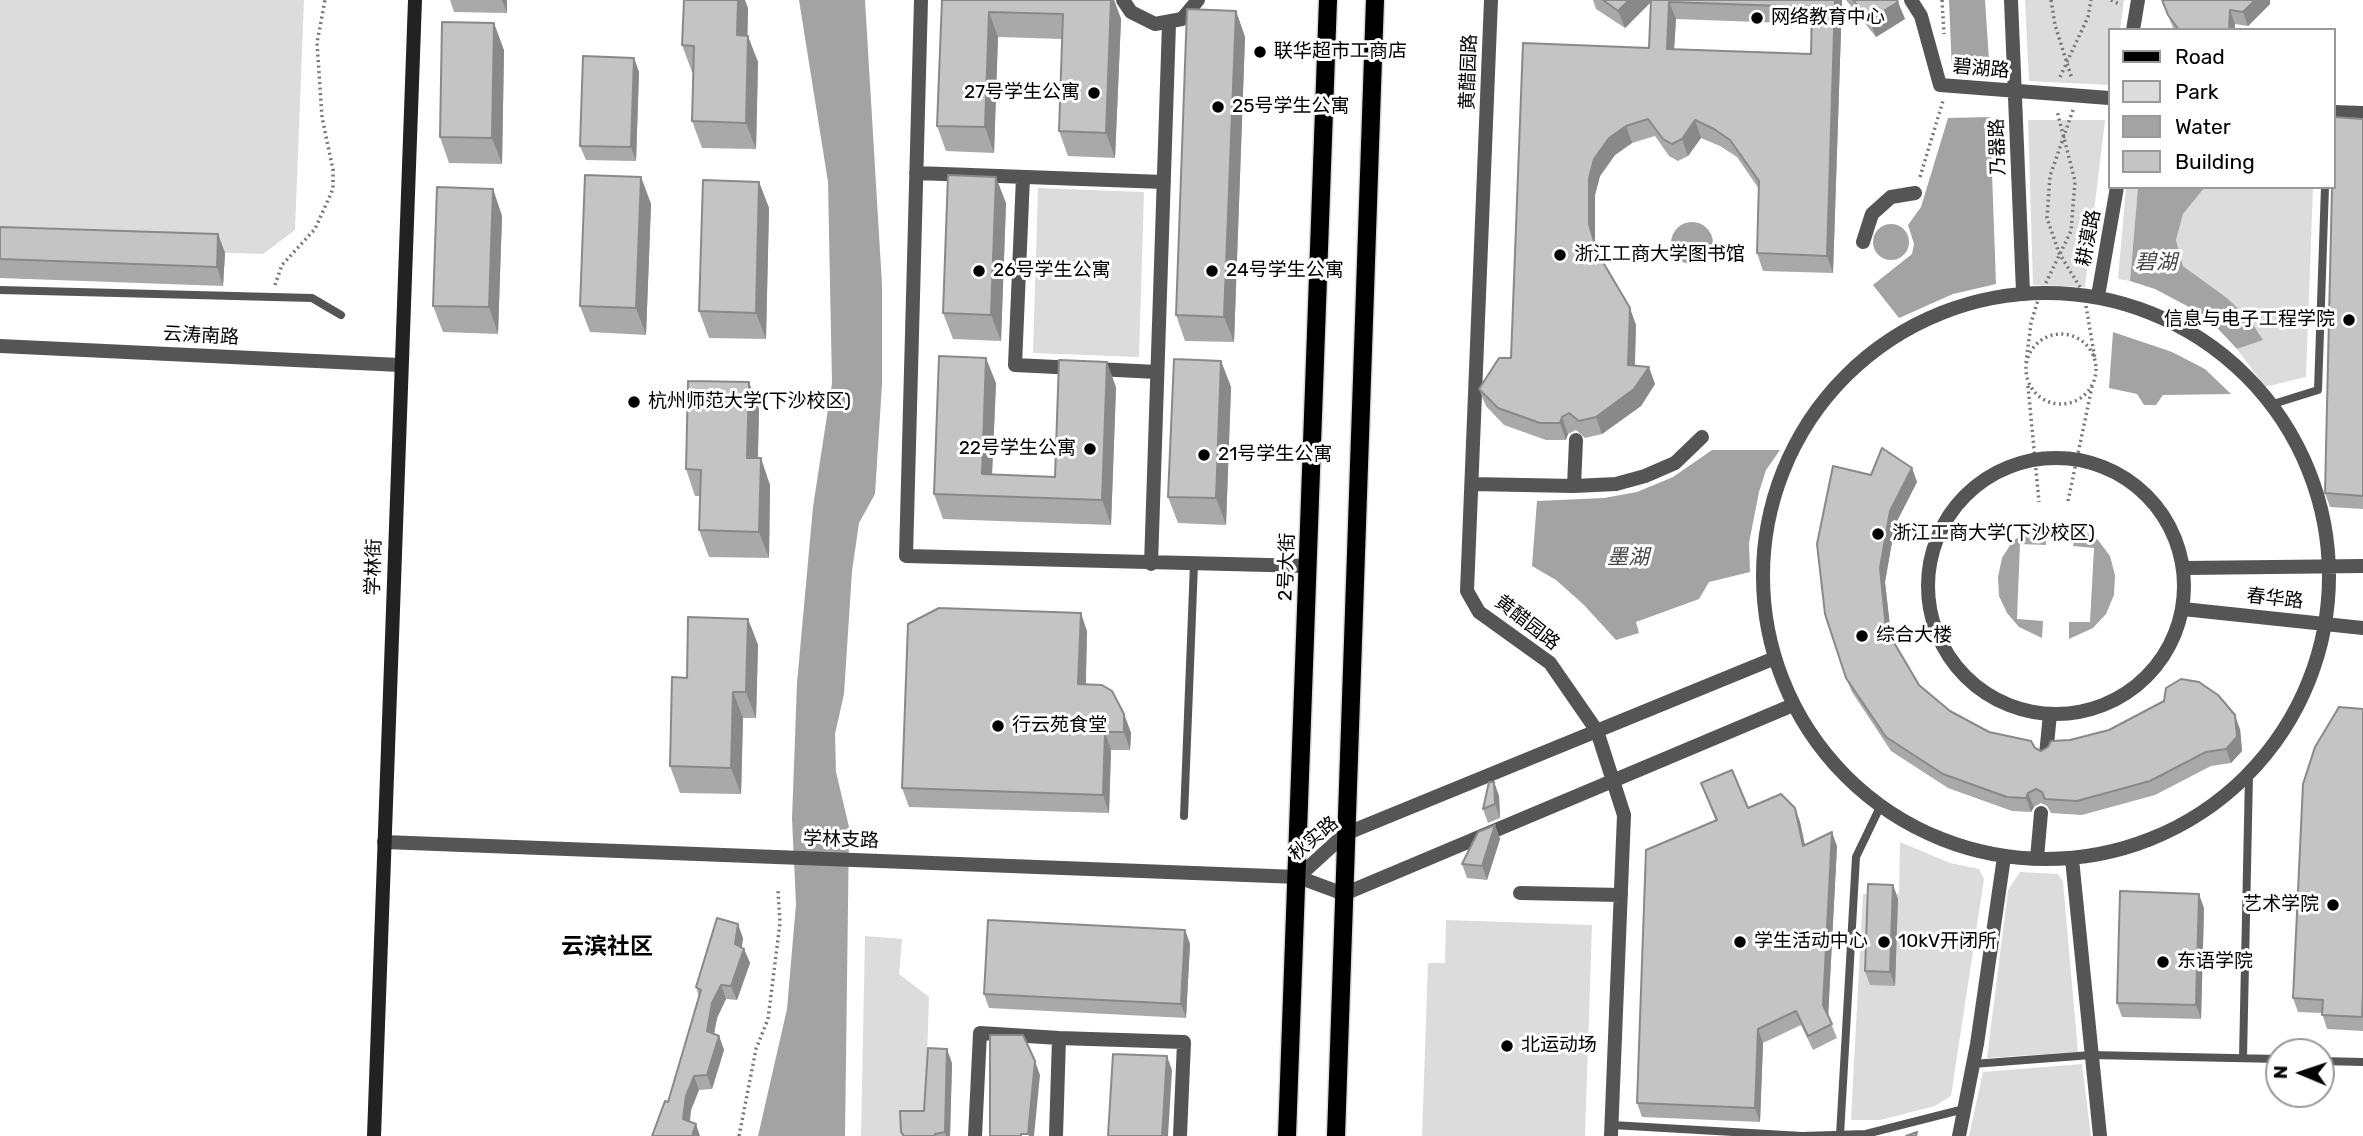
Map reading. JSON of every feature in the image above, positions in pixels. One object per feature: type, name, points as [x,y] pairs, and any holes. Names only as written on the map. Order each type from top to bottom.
[{"type":"main road","name":"学林街","points":[[374,1136],[415,0]]},
{"type":"main road","name":"2号大街","points":[[1287,1136],[1328,0]]},
{"type":"main road","points":[[1336,1136],[1375,0]]},
{"type":"street","points":[[921,0],[906,556],[1308,566]]},
{"type":"street","points":[[1123,0],[1142,20],[1169,24],[1182,19],[1198,0]]},
{"type":"street","name":"黄醋园路","points":[[1491,0],[1467,591],[1479,612],[1550,663],[1597,731],[1624,815],[1611,1131]]},
{"type":"street","name":"碧湖路","points":[[1911,0],[1921,16],[1940,85],[2108,98]]},
{"type":"street","name":"乃器路","points":[[2011,0],[2023,292]]},
{"type":"street","points":[[2133,28],[2138,0]]},
{"type":"street","points":[[1151,564],[1169,24]]},
{"type":"street","points":[[2335,112],[2363,113]]},
{"type":"street","points":[[916,173],[1164,182]]},
{"type":"street","points":[[1023,177],[1015,365],[1157,372]]},
{"type":"street","name":"耕漠路","points":[[2091,295],[2117,189]]},
{"type":"street","points":[[1863,242],[1872,215],[1891,197],[1915,193]]},
{"type":"street","points":[[2041,291],[2091,295],[2157,314],[2211,345],[2257,386],[2293,437],[2317,494],[2330,566],[2326,624],[2298,705],[2249,775],[2208,808],[2165,833],[2120,850],[2072,859],[2004,857],[1939,839],[1880,807],[1831,761],[1793,705],[1774,658],[1763,596],[1766,533],[1782,471],[1812,415],[1853,367],[1903,330],[1961,304],[2041,291]]},
{"type":"street","name":"云涛南路","points":[[0,346],[400,365]]},
{"type":"street","points":[[1472,484],[1616,484],[1645,476],[1675,463],[1702,437]]},
{"type":"street","points":[[1574,486],[1576,440]]},
{"type":"street","points":[[2038,458],[2078,458],[2116,471],[2148,496],[2172,529],[2183,568],[2183,609],[2169,647],[2145,679],[2112,703],[2074,715],[2033,714],[1995,701],[1963,676],[1940,643],[1928,604],[1928,564],[1942,525],[1966,493],[1999,470],[2038,458]]},
{"type":"street","name":"春华路","points":[[2183,568],[2363,566]]},
{"type":"street","name":"春华路","points":[[2183,609],[2363,628]]},
{"type":"street","name":"秋实路","points":[[1344,894],[1297,877],[1345,834],[1774,658]]},
{"type":"street","points":[[1344,894],[1614,778],[1793,705]]},
{"type":"street","points":[[2046,755],[2050,714]]},
{"type":"street","points":[[2037,858],[2041,813]]},
{"type":"street","name":"学林支路","points":[[384,842],[1297,877]]},
{"type":"street","points":[[1959,1136],[1973,1064],[2004,857]]},
{"type":"street","points":[[2072,859],[2100,1136]]},
{"type":"street","points":[[1520,892],[1621,895]]},
{"type":"street","points":[[975,1136],[980,1033],[1184,1042],[1180,1136]]},
{"type":"street","points":[[1056,1136],[1059,1038]]},
{"type":"lane","points":[[2270,405],[2318,390],[2325,189]]},
{"type":"lane","points":[[0,290],[312,298],[341,315]]},
{"type":"lane","points":[[1184,816],[1194,564]]},
{"type":"lane","points":[[2243,1058],[2249,775]]},
{"type":"lane","points":[[1840,1135],[1856,857],[1880,807]]},
{"type":"lane","points":[[1973,1064],[2091,1055],[2265,1059]]},
{"type":"lane","points":[[2335,1061],[2363,1062]]},
{"type":"lane","points":[[1611,1131],[1802,1136],[1866,1134],[1964,1109]]},
{"type":"path","points":[[270,297],[282,265],[315,229],[333,189],[333,170],[322,117],[317,43],[324,0]]},
{"type":"path","points":[[2051,0],[2055,25],[2077,95],[2050,177],[2047,218],[2059,253],[2091,295],[2095,359],[2093,385],[2068,501]]},
{"type":"path","points":[[2039,502],[2038,458],[2026,363],[2031,323],[2041,291],[2071,231],[2075,181],[2052,94],[2088,17],[2091,0]]},
{"type":"path","points":[[2026,363],[2034,345],[2042,338],[2063,333],[2083,341],[2095,359]]},
{"type":"path","points":[[2027,379],[2041,398],[2052,403],[2076,401],[2093,385]]},
{"type":"path","points":[[739,1136],[756,1049],[768,1019],[780,923],[778,890]]},
{"type":"green space","points":[[0,0],[304,0],[295,230],[263,254],[0,245]]},
{"type":"green space","points":[[2025,0],[2124,0],[2120,28],[2108,28],[2108,85],[2029,81]]},
{"type":"green space","points":[[2028,120],[2105,120],[2085,287],[2033,285]]},
{"type":"green space","points":[[1038,188],[1144,192],[1139,357],[1033,353]]},
{"type":"green space","points":[[2126,189],[2138,189],[2130,281],[2118,279]]},
{"type":"green space","points":[[2203,189],[2313,189],[2306,377],[2265,387],[2237,349],[2262,340],[2250,320],[2227,298],[2183,266],[2176,240],[2183,214]]},
{"type":"green space","points":[[1900,842],[1950,863],[1979,869],[1984,879],[1951,1096],[1935,1106],[1880,1120],[1851,1120],[1863,894],[1899,894]]},
{"type":"green space","points":[[2020,872],[2058,874],[2063,882],[2078,1052],[1987,1058],[2008,890]]},
{"type":"green space","name":"北运动场","points":[[1446,920],[1592,925],[1585,1136],[1422,1136],[1428,963],[1445,963]]},
{"type":"green space","points":[[865,936],[902,939],[899,974],[929,997],[925,1119],[903,1136],[861,1136]]},
{"type":"green space","points":[[2082,1064],[2091,1136],[1969,1136],[1983,1072]]},
{"type":"water","points":[[799,0],[865,0],[882,285],[882,384],[875,494],[859,523],[852,571],[844,694],[835,734],[836,772],[849,827],[845,1136],[758,1136],[787,1009],[796,904],[792,819],[797,683],[813,507],[832,383],[828,182]]},
{"type":"water","points":[[1949,0],[1985,0],[1990,75],[1952,71]]},
{"type":"water","points":[[1990,117],[1996,284],[1953,294],[1899,318],[1873,285],[1912,254],[1914,244],[1908,225],[1921,207],[1948,118]]},
{"type":"water","name":"碧湖","points":[[2138,189],[2203,189],[2183,214],[2176,240],[2183,266],[2227,298],[2250,320],[2263,340],[2237,349],[2206,316],[2155,289],[2130,281]]},
{"type":"water","points":[[1692,222],[1707,228],[1713,243],[1707,258],[1692,264],[1677,258],[1671,243],[1677,228]]},
{"type":"water","points":[[1891,224],[1904,229],[1909,242],[1904,255],[1891,260],[1878,255],[1873,242],[1878,229]]},
{"type":"water","points":[[2113,332],[2172,352],[2205,369],[2231,394],[2163,395],[2156,405],[2144,405],[2137,394],[2109,388]]},
{"type":"water","name":"墨湖","points":[[1712,450],[1780,450],[1766,470],[1759,492],[1749,543],[1750,572],[1709,582],[1699,599],[1636,622],[1639,633],[1616,640],[1584,605],[1556,580],[1532,566],[1537,501],[1604,498],[1637,492],[1673,477]]},
{"type":"water","points":[[2045,524],[2046,545],[2020,544],[2017,619],[2043,621],[2042,638],[2019,627],[2007,613],[1999,596],[1998,577],[2002,558],[2012,542],[2027,530]]},
{"type":"water","points":[[2077,527],[2098,540],[2110,556],[2115,575],[2114,595],[2106,614],[2093,628],[2069,639],[2069,622],[2090,622],[2094,548],[2073,546]]},
{"type":"building","points":[[684,0],[738,0],[737,35],[748,36],[746,123],[692,121],[694,46],[682,45]]},
{"type":"building","points":[[942,0],[1111,0],[1106,133],[1059,131],[1063,14],[989,12],[985,127],[937,126]]},
{"type":"building","points":[[1603,0],[1629,0],[1618,11]]},
{"type":"building","name":"浙江工商大学图书馆","points":[[1651,0],[1835,0],[1827,256],[1757,253],[1759,181],[1730,140],[1714,129],[1695,120],[1682,139],[1672,144],[1663,139],[1648,119],[1626,126],[1609,138],[1594,159],[1589,178],[1589,224],[1597,252],[1630,308],[1628,365],[1649,367],[1634,389],[1596,417],[1579,421],[1569,413],[1562,417],[1560,423],[1540,423],[1498,408],[1479,389],[1499,358],[1511,358],[1523,43],[1649,48]],"holes":[[[1669,2],[1812,7],[1811,54],[1667,49]]]},
{"type":"building","points":[[1853,0],[1897,0],[1898,2],[1869,20]]},
{"type":"building","points":[[2162,0],[2255,0],[2243,12],[2230,10],[2229,28],[2178,28]]},
{"type":"building","points":[[1187,9],[1236,11],[1224,317],[1176,315]]},
{"type":"building","points":[[442,22],[494,23],[492,138],[440,137]]},
{"type":"building","points":[[583,56],[634,58],[631,147],[580,146]]},
{"type":"building","name":"信息与电子工程学院","points":[[2335,117],[2363,119],[2363,496],[2325,493]]},
{"type":"building","points":[[585,175],[641,177],[636,308],[580,306]]},
{"type":"building","name":"26号学生公寓","points":[[948,175],[996,177],[991,315],[943,313]]},
{"type":"building","points":[[703,180],[759,182],[756,313],[699,311]]},
{"type":"building","points":[[437,187],[493,189],[489,307],[433,306]]},
{"type":"building","points":[[0,227],[218,234],[217,267],[0,259]]},
{"type":"building","points":[[939,356],[986,358],[982,474],[1055,477],[1059,360],[1107,362],[1102,500],[934,494]]},
{"type":"building","name":"21号学生公寓","points":[[1174,359],[1221,361],[1216,498],[1168,497]]},
{"type":"building","points":[[688,381],[749,382],[747,458],[761,458],[759,532],[699,530],[701,470],[686,469]]},
{"type":"building","name":"综合大楼","points":[[1882,448],[1912,468],[1890,511],[1880,568],[1886,629],[1919,685],[1950,711],[1989,732],[2031,741],[2035,748],[2041,751],[2048,747],[2051,741],[2070,740],[2109,730],[2164,701],[2166,688],[2181,679],[2199,682],[2218,695],[2235,715],[2237,737],[2226,749],[2206,752],[2150,781],[2077,801],[2045,799],[2042,792],[2036,789],[2028,793],[2026,798],[2007,797],[1943,774],[1886,737],[1846,678],[1825,614],[1817,544],[1833,466],[1871,475]]},
{"type":"building","name":"行云苑食堂","points":[[939,608],[1081,613],[1078,684],[1102,685],[1112,691],[1124,714],[1124,732],[1105,732],[1103,795],[902,788],[908,624]]},
{"type":"building","points":[[688,617],[748,619],[746,692],[733,692],[731,768],[670,766],[672,677],[687,678]]},
{"type":"building","name":"艺术学院","points":[[2339,707],[2363,709],[2362,1017],[2322,1015],[2323,1000],[2293,998],[2303,784],[2315,747]]},
{"type":"building","name":"学生活动中心","points":[[1732,770],[1748,808],[1781,794],[1795,808],[1803,846],[1832,832],[1823,1005],[1832,1024],[1808,1036],[1796,1011],[1758,1029],[1755,1108],[1637,1103],[1646,850],[1717,820],[1701,783]]},
{"type":"building","points":[[1489,782],[1494,782],[1495,804],[1483,809]]},
{"type":"building","points":[[1495,825],[1482,866],[1462,864],[1478,832]]},
{"type":"building","name":"10kV开闭所","points":[[1868,884],[1893,885],[1890,972],[1865,971]]},
{"type":"building","name":"东语学院","points":[[2120,891],[2199,894],[2196,1005],[2117,1003]]},
{"type":"building","points":[[717,918],[738,924],[735,944],[744,949],[731,986],[721,985],[712,1003],[707,1031],[719,1036],[707,1075],[694,1076],[686,1096],[683,1119],[696,1124],[692,1136],[652,1136],[665,1101],[668,1102],[701,990],[696,987]]},
{"type":"building","points":[[988,920],[1185,930],[1181,1004],[984,994]]},
{"type":"building","points":[[990,1035],[1023,1035],[1035,1061],[1028,1134],[990,1136]]},
{"type":"building","points":[[928,1048],[947,1049],[945,1132],[934,1136],[904,1136],[901,1132],[900,1111],[924,1111]]},
{"type":"building","points":[[1113,1054],[1167,1056],[1162,1136],[1108,1136]]},
{"type":"place","name":"网络教育中心","points":[[1757,18]]},
{"type":"place","name":"联华超市工商店","points":[[1260,52]]},
{"type":"place","name":"27号学生公寓","points":[[1094,93]]},
{"type":"place","name":"25号学生公寓","points":[[1218,107]]},
{"type":"place","name":"浙江工商大学图书馆","points":[[1560,255]]},
{"type":"place","name":"26号学生公寓","points":[[979,271]]},
{"type":"place","name":"24号学生公寓","points":[[1212,271]]},
{"type":"place","name":"信息与电子工程学院","points":[[2349,320]]},
{"type":"place","name":"杭州师范大学(下沙校区)","points":[[634,402]]},
{"type":"place","name":"22号学生公寓","points":[[1090,449]]},
{"type":"place","name":"21号学生公寓","points":[[1204,455]]},
{"type":"place","name":"浙江工商大学(下沙校区)","points":[[1878,534]]},
{"type":"place","name":"综合大楼","points":[[1862,636]]},
{"type":"place","name":"行云苑食堂","points":[[998,726]]},
{"type":"place","name":"艺术学院","points":[[2333,905]]},
{"type":"place","name":"学生活动中心","points":[[1740,942]]},
{"type":"place","name":"10kV开闭所","points":[[1884,942]]},
{"type":"place","name":"东语学院","points":[[2163,962]]},
{"type":"place","name":"北运动场","points":[[1507,1046]]},
{"type":"district","name":"云滨社区","points":[[607,947]]}]
